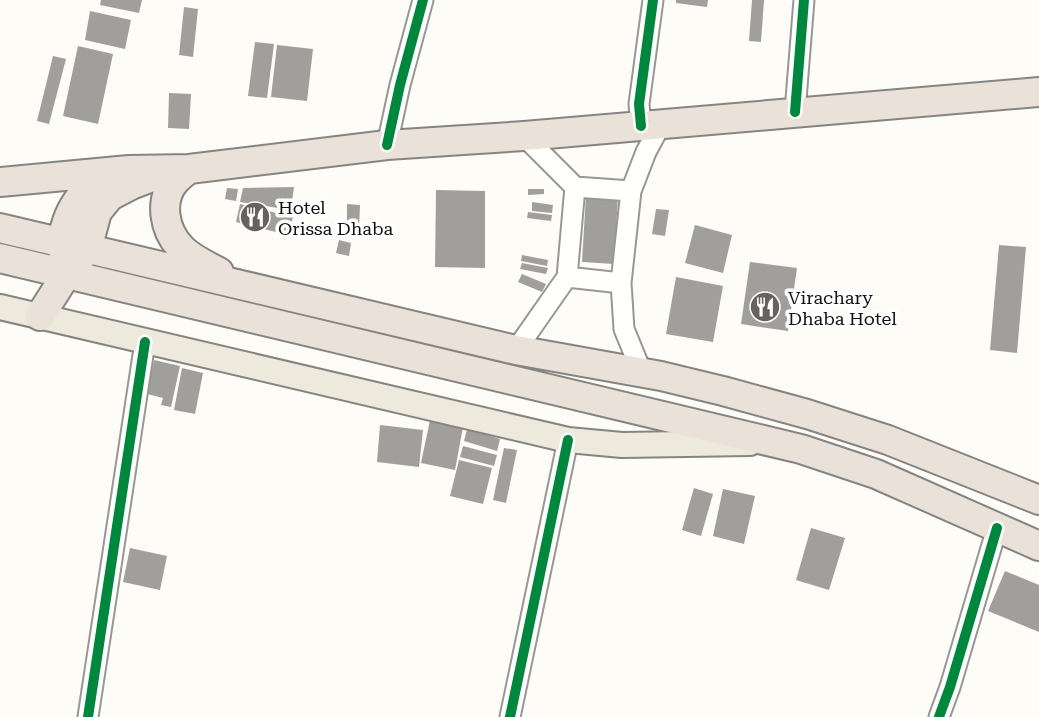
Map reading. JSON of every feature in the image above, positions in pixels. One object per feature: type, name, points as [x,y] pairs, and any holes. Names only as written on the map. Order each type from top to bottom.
[{"type":"highway","points":[[0,180],[30,180],[129,170],[189,169],[387,145],[524,136],[1039,92]]},
{"type":"highway","points":[[40,316],[66,275],[75,246],[110,196],[154,177],[189,169]]},
{"type":"highway","points":[[189,169],[175,181],[166,197],[165,216],[170,233],[182,249],[201,262],[224,275],[266,290]]},
{"type":"highway","points":[[75,246],[67,225],[73,207],[86,189],[105,177],[129,170]]},
{"type":"highway","points":[[0,228],[516,350],[723,391],[888,440],[1039,500]]},
{"type":"highway","points":[[0,258],[801,449],[876,474],[1039,547]]},
{"type":"main road","points":[[0,307],[568,440],[622,445],[752,443],[801,449]]},
{"type":"street","points":[[387,145],[423,0]]},
{"type":"street","points":[[642,373],[624,329],[621,283],[631,191],[646,152],[651,125],[639,104],[653,0]]},
{"type":"street","points":[[795,113],[804,0]]},
{"type":"street","points":[[524,136],[575,187],[631,191]]},
{"type":"street","points":[[516,350],[567,277],[575,187]]},
{"type":"street","points":[[567,277],[621,283]]},
{"type":"street","points":[[91,716],[145,342]]},
{"type":"street","points":[[510,717],[568,440]]},
{"type":"street","points":[[939,717],[997,528]]},
{"type":"building","points":[[101,0],[142,0],[139,13],[100,5]]},
{"type":"building","points":[[676,0],[708,0],[707,7],[676,3]]},
{"type":"building","points":[[752,0],[764,0],[761,42],[749,41]]},
{"type":"building","points":[[184,7],[198,9],[193,57],[179,55]]},
{"type":"building","points":[[90,11],[131,20],[125,49],[85,40]]},
{"type":"building","points":[[255,42],[274,44],[267,98],[248,96]]},
{"type":"building","points":[[277,45],[313,49],[307,101],[271,97]]},
{"type":"building","points":[[78,46],[113,54],[98,124],[63,116]]},
{"type":"building","points":[[53,56],[66,59],[49,124],[37,121]]},
{"type":"building","points":[[169,93],[191,94],[189,129],[168,128]]},
{"type":"building","points":[[294,187],[291,210],[240,202],[243,188]]},
{"type":"building","points":[[227,188],[238,189],[236,201],[225,199]]},
{"type":"building","points":[[528,189],[544,189],[544,194],[528,195]]},
{"type":"building","points":[[436,190],[485,191],[485,268],[435,267]]},
{"type":"building","points":[[586,195],[618,196],[614,264],[582,262]]},
{"type":"building","points":[[532,202],[553,205],[552,213],[532,211]]},
{"type":"building","points":[[240,204],[293,217],[288,235],[236,222]]},
{"type":"building","points":[[347,204],[360,205],[359,229],[347,228]]},
{"type":"building","points":[[656,209],[669,210],[665,236],[652,234]]},
{"type":"building","points":[[528,212],[552,215],[551,221],[527,218]]},
{"type":"building","points":[[695,225],[732,235],[723,273],[685,263]]},
{"type":"building","points":[[339,240],[351,243],[349,256],[336,253]]},
{"type":"building","points":[[999,245],[1026,247],[1017,353],[990,350]]},
{"type":"building","points":[[522,255],[548,260],[547,266],[521,261]]},
{"type":"building","points":[[750,262],[797,268],[788,331],[741,324]]},
{"type":"building","points":[[522,263],[548,268],[546,274],[520,269]]},
{"type":"building","points":[[522,274],[546,284],[542,292],[518,282]]},
{"type":"building","points":[[676,277],[723,286],[713,342],[666,334]]},
{"type":"building","points":[[154,360],[180,366],[171,407],[161,405],[163,398],[147,394]]},
{"type":"building","points":[[182,368],[203,373],[195,414],[174,410]]},
{"type":"building","points":[[430,420],[463,427],[455,470],[421,463]]},
{"type":"building","points":[[380,425],[423,430],[419,467],[377,462]]},
{"type":"building","points":[[467,429],[500,439],[497,451],[464,441]]},
{"type":"building","points":[[463,446],[497,455],[494,466],[460,457]]},
{"type":"building","points":[[504,448],[517,450],[506,503],[493,500]]},
{"type":"building","points":[[459,460],[492,468],[483,504],[450,496]]},
{"type":"building","points":[[694,488],[713,494],[701,536],[682,530]]},
{"type":"building","points":[[723,489],[755,496],[744,544],[713,536]]},
{"type":"building","points":[[811,528],[845,538],[829,590],[796,580]]},
{"type":"building","points":[[130,548],[167,556],[160,590],[123,582]]},
{"type":"building","points":[[1005,571],[1039,585],[1039,632],[988,611]]},
{"type":"cycle path","points":[[387,145],[423,0]]},
{"type":"cycle path","points":[[641,126],[639,104],[653,0]]},
{"type":"cycle path","points":[[795,112],[804,0]]},
{"type":"cycle path","points":[[88,717],[145,342]]},
{"type":"cycle path","points":[[510,717],[568,440]]},
{"type":"cycle path","points":[[939,717],[997,528]]},
{"type":"place","name":"Hotel Orissa Dhaba","points":[[255,217]]},
{"type":"place","name":"Virachary Dhaba Hotel","points":[[765,307]]}]
